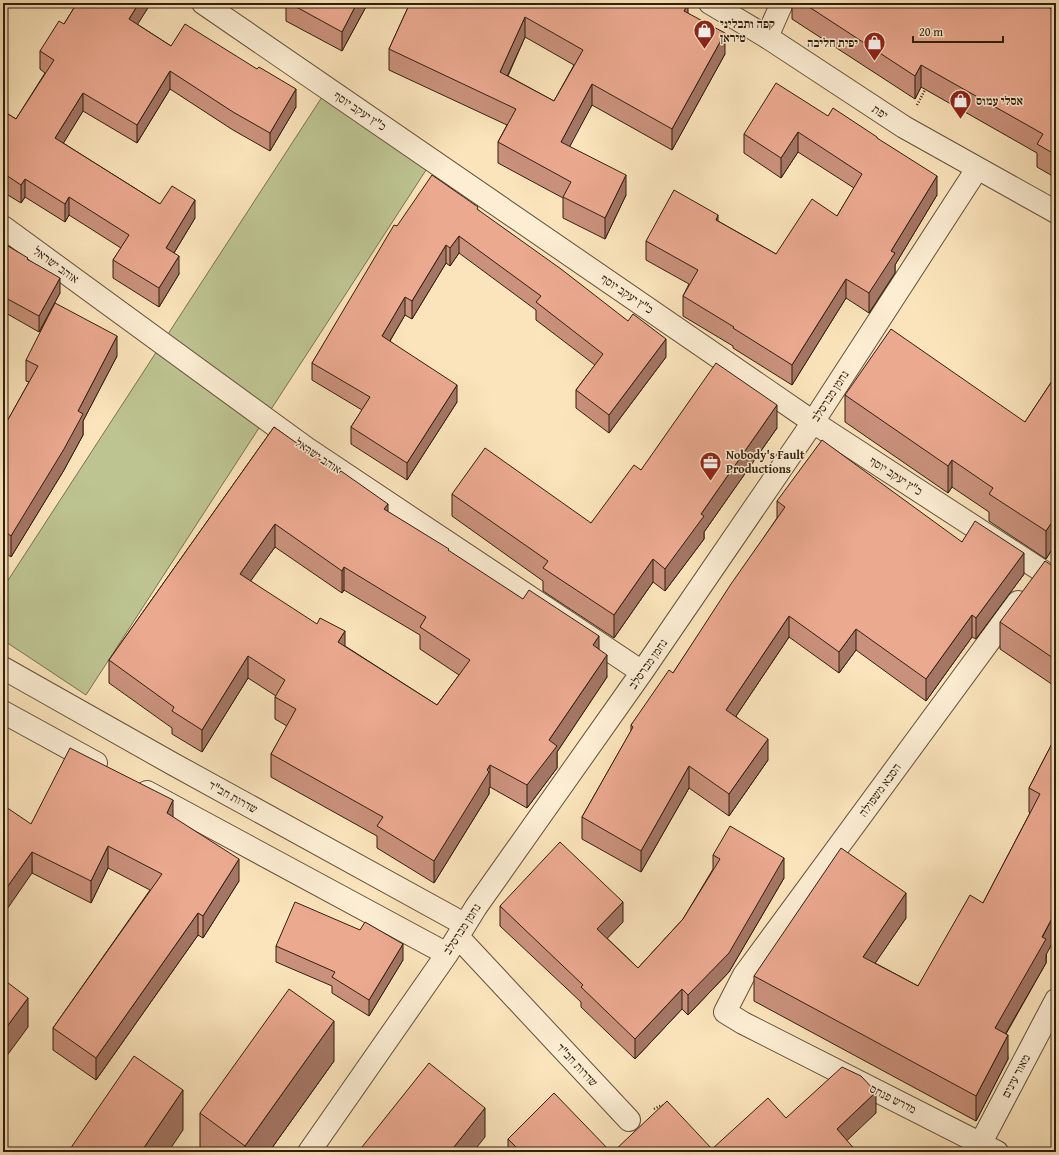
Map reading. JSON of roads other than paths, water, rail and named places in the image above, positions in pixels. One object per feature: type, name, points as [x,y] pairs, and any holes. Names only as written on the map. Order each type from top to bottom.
[{"type":"street","name":"כ\"ץ יעקב יוסף","points":[[203,3],[813,422],[1049,575]]},
{"type":"street","name":"יפת","points":[[710,3],[767,37],[904,127],[1056,212]]},
{"type":"street","points":[[767,37],[782,3]]},
{"type":"street","name":"נחמן מברסלב","points":[[309,1152],[642,672],[813,422],[977,169]]},
{"type":"street","name":"אוהב ישראל","points":[[3,227],[306,448],[642,672]]},
{"type":"street","name":"הסבא משפולה","points":[[725,1012],[744,975],[1049,575]]},
{"type":"street","name":"שדרות חב\"ד","points":[[3,668],[187,772],[456,939],[629,1120]]},
{"type":"street","points":[[3,712],[110,771]]},
{"type":"street","name":"שדרות חב\"ד","points":[[131,782],[456,939]]},
{"type":"street","name":"מאור עינים","points":[[984,1149],[1056,1000]]},
{"type":"street","name":"מדרש פנחס","points":[[725,1012],[743,1023],[984,1149]]},
{"type":"place","name":"קפה ותבליני טיראן","points":[[705,50]]},
{"type":"place","name":"יפית חליבה","points":[[874,62]]},
{"type":"place","name":"אסלי עמוס","points":[[961,120]]},
{"type":"place","name":"Nobody's Fault Productions","points":[[711,482]]}]
